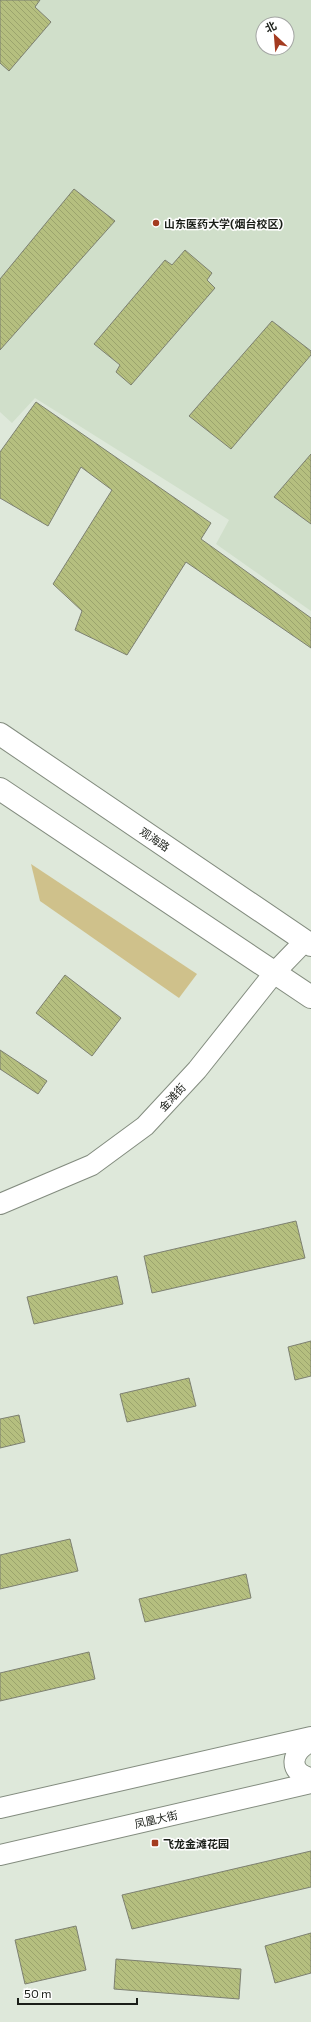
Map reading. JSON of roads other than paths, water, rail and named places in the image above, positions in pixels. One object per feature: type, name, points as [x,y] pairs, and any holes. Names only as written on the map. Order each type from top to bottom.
[{"type":"main road","name":"观海路","points":[[0,734],[308,943]]},
{"type":"main road","points":[[0,789],[311,997]]},
{"type":"main road","name":"金滩街","points":[[0,1204],[92,1165],[145,1126],[197,1070],[275,972],[308,943]]},
{"type":"main road","points":[[0,1808],[311,1737]]},
{"type":"main road","points":[[311,1742],[303,1745],[296,1753],[294,1761],[297,1770],[302,1776],[311,1778]]},
{"type":"main road","name":"凤凰大街","points":[[0,1855],[311,1783]]},
{"type":"place","name":"山东医药大学(烟台校区)","points":[[156,223]]},
{"type":"place","name":"飞龙金滩花园","points":[[155,1843]]}]
